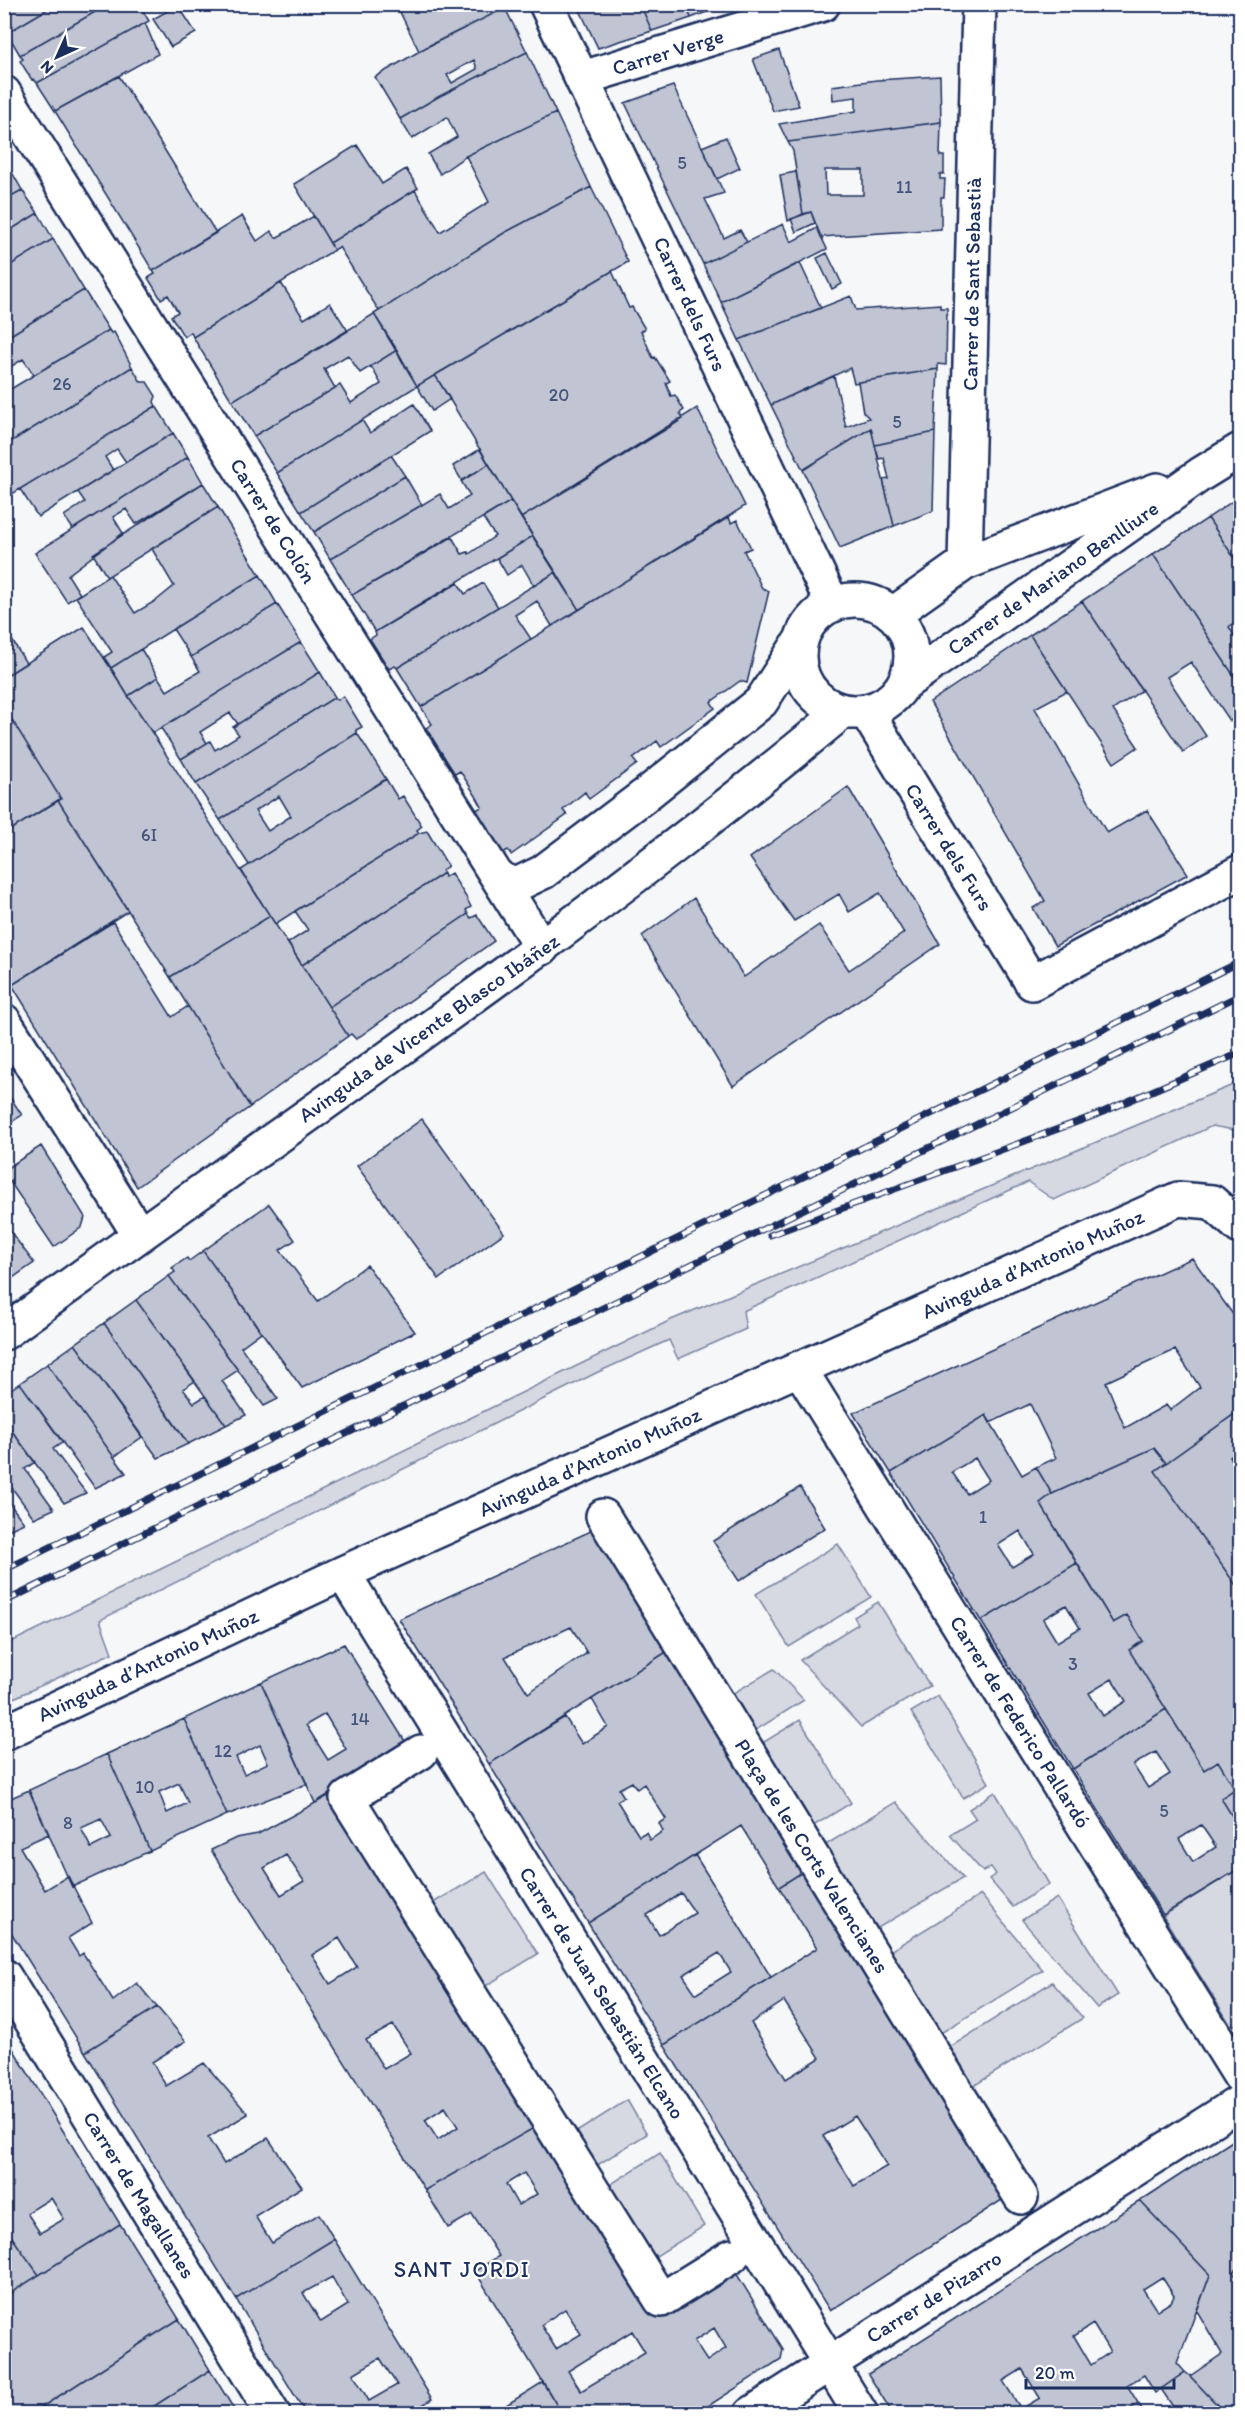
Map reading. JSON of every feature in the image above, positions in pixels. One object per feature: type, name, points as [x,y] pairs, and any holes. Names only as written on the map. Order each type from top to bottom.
[{"type":"street","name":"Carrer dels Furs","points":[[546,4],[833,605]]},
{"type":"street","name":"Carrer Verge","points":[[583,78],[823,4]]},
{"type":"street","name":"Carrer de Sant Sebastià","points":[[965,563],[979,4]]},
{"type":"street","name":"Carrer de Colón","points":[[4,93],[542,948]]},
{"type":"street","name":"Carrer de Mariano Benlliure","points":[[904,683],[1201,474],[1240,450]]},
{"type":"street","name":"Carrer de Mariano Benlliure","points":[[893,614],[965,563],[1201,474]]},
{"type":"street","points":[[498,878],[516,885],[543,872],[644,796],[761,702],[801,640],[808,624],[821,611],[855,599],[868,601],[893,614],[904,629],[910,646],[910,665],[904,683],[895,696],[881,705],[854,711],[826,704],[812,692],[803,676],[799,659],[801,640]]},
{"type":"street","name":"Carrer dels Furs","points":[[854,711],[1032,983],[1240,872]]},
{"type":"street","name":"Avinguda de Vicente Blasco Ibáñez","points":[[4,1333],[139,1234],[542,948],[854,711]]},
{"type":"street","points":[[4,1021],[139,1234]]},
{"type":"street","name":"Avinguda d’Antonio Muñoz","points":[[4,1733],[343,1573],[1178,1199],[1212,1202],[1240,1227]]},
{"type":"street","name":"Carrer de Federico Pallardó","points":[[799,1368],[1240,2076]]},
{"type":"street","name":"Plaça de les Corts Valencianes","points":[[603,1516],[1020,2197]]},
{"type":"street","name":"Carrer de Juan Sebastián Elcano","points":[[343,1573],[861,2414]]},
{"type":"street","points":[[421,1752],[347,1798],[661,2300],[732,2256]]},
{"type":"street","name":"Carrer de Magallanes","points":[[4,1976],[273,2414]]},
{"type":"street","name":"Carrer de Pizarro","points":[[751,2414],[1118,2182],[1240,2102]]},
{"type":"shaded area","points":[[1240,1082],[1240,1126],[1234,1130],[1212,1126],[1054,1200],[1028,1182],[743,1311],[746,1329],[678,1359],[669,1340],[596,1373],[100,1620],[112,1653],[5,1702],[5,1645],[671,1320]]},
{"type":"shaded area","points":[[838,1544],[871,1597],[789,1647],[756,1594]]},
{"type":"shaded area","points":[[878,1602],[930,1686],[861,1727],[800,1660],[858,1624],[854,1617]]},
{"type":"shaded area","points":[[774,1669],[804,1700],[751,1733],[730,1695]]},
{"type":"shaded area","points":[[938,1696],[989,1783],[963,1798],[911,1712]]},
{"type":"shaded area","points":[[800,1720],[851,1803],[810,1828],[759,1745]]},
{"type":"shaded area","points":[[995,1792],[1049,1884],[1013,1907],[989,1879],[996,1874],[991,1867],[983,1872],[950,1835],[976,1819],[969,1809]]},
{"type":"shaded area","points":[[896,1802],[963,1878],[871,1932],[822,1847]]},
{"type":"shaded area","points":[[1240,1868],[1240,2026],[1230,2024],[1163,1916]]},
{"type":"shaded area","points":[[486,1872],[538,1954],[484,1987],[431,1904]]},
{"type":"shaded area","points":[[981,1895],[1043,1970],[936,2036],[885,1954]]},
{"type":"shaded area","points":[[1057,1898],[1118,1995],[1097,2008],[1022,1920]]},
{"type":"shaded area","points":[[1052,1982],[1083,2018],[967,2090],[944,2051]]},
{"type":"shaded area","points":[[627,2100],[647,2134],[596,2166],[575,2133]]},
{"type":"shaded area","points":[[660,2153],[704,2226],[653,2258],[608,2186]]},
{"type":"building","points":[[4,4],[56,4],[7,33],[4,28]]},
{"type":"building","points":[[56,4],[109,4],[20,55],[7,33]]},
{"type":"building","points":[[109,4],[139,4],[149,21],[37,83],[34,79],[32,80],[20,61],[23,59],[20,55]]},
{"type":"building","points":[[396,4],[503,4],[505,8],[419,51]]},
{"type":"building","points":[[577,4],[640,4],[652,31],[598,48]]},
{"type":"building","points":[[640,4],[686,4],[691,18],[652,31]]},
{"type":"building","points":[[686,4],[728,4],[691,18]]},
{"type":"building","points":[[178,5],[196,33],[171,47],[153,19]]},
{"type":"building","points":[[505,8],[527,52],[400,119],[375,77],[430,45]],"holes":[[[474,60],[477,69],[452,83],[447,75]]]},
{"type":"building","points":[[145,23],[158,54],[55,111],[37,83]]},
{"type":"building","points":[[779,50],[799,106],[773,111],[753,59]]},
{"type":"building","points":[[527,52],[556,113],[466,156],[440,174],[428,154],[457,137],[447,117],[412,139],[400,119]]},
{"type":"building","points":[[119,76],[216,233],[153,271],[55,111]]},
{"type":"building","points":[[940,76],[941,122],[788,142],[779,124],[856,111],[856,97],[833,100],[832,86],[877,80]]},
{"type":"building","points":[[673,86],[724,193],[705,199],[724,238],[740,230],[747,242],[703,264],[625,103]]},
{"type":"building","points":[[556,113],[591,187],[504,233],[379,311],[339,247],[334,250],[330,243],[415,190],[440,232],[489,202],[466,156]]},
{"type":"building","points":[[941,122],[940,156],[944,156],[944,174],[940,174],[940,179],[945,179],[944,197],[941,197],[941,229],[821,237],[811,212],[803,214],[793,151],[788,142]],"holes":[[[825,170],[863,170],[863,195],[826,195]]]},
{"type":"building","points":[[726,137],[740,168],[717,179],[702,147]]},
{"type":"building","points":[[357,145],[382,184],[406,169],[418,188],[330,243],[294,184]]},
{"type":"building","points":[[4,160],[22,190],[4,200]]},
{"type":"building","points":[[796,172],[803,214],[788,221],[780,175]]},
{"type":"building","points":[[591,187],[628,262],[417,386],[374,314],[504,233]]},
{"type":"building","points":[[22,190],[38,213],[4,234],[4,200]]},
{"type":"building","points":[[811,212],[815,223],[796,232],[791,219]]},
{"type":"building","points":[[38,213],[53,239],[4,269],[4,234]]},
{"type":"building","points":[[242,216],[257,241],[271,231],[276,238],[314,216],[334,250],[193,337],[191,332],[184,337],[171,316],[178,312],[168,295],[161,299],[148,278],[155,274],[153,271]]},
{"type":"building","points":[[783,224],[791,242],[817,228],[827,249],[721,302],[703,264]]},
{"type":"building","points":[[53,239],[84,290],[4,339],[4,269]]},
{"type":"building","points":[[827,253],[842,284],[832,289],[817,258]]},
{"type":"building","points":[[800,263],[821,308],[739,340],[721,302]]},
{"type":"building","points":[[612,271],[629,308],[632,307],[645,329],[641,331],[653,358],[655,357],[670,381],[666,383],[671,396],[675,395],[684,410],[680,413],[683,419],[521,518],[435,375]]},
{"type":"building","points":[[281,283],[304,319],[330,303],[348,331],[232,401],[193,337]]},
{"type":"building","points":[[84,290],[109,330],[34,375],[23,359],[4,371],[4,339]]},
{"type":"building","points":[[851,296],[856,310],[940,304],[940,308],[947,308],[946,365],[938,364],[938,369],[854,383],[850,368],[771,405],[739,340]]},
{"type":"building","points":[[374,314],[397,350],[360,373],[348,355],[324,369],[335,388],[254,436],[232,401]]},
{"type":"building","points":[[109,330],[111,333],[114,332],[132,367],[4,446],[4,393]]},
{"type":"building","points":[[397,350],[417,386],[277,473],[254,436],[340,385],[351,403],[381,384],[371,366]]},
{"type":"building","points":[[132,367],[141,382],[147,382],[156,396],[154,402],[156,406],[4,499],[4,446]]},
{"type":"building","points":[[938,369],[935,432],[875,445],[871,428],[803,470],[771,405],[834,376],[846,427],[869,418],[863,412],[858,382]]},
{"type":"building","points":[[435,375],[450,399],[432,411],[417,386]]},
{"type":"building","points":[[414,404],[430,431],[301,512],[277,473],[362,420],[370,433]]},
{"type":"building","points":[[156,406],[173,433],[126,462],[117,449],[105,457],[113,470],[38,517],[20,489]]},
{"type":"building","points":[[697,408],[745,506],[579,610],[521,518]]},
{"type":"building","points":[[871,428],[894,526],[840,548],[803,470]]},
{"type":"building","points":[[935,432],[933,511],[894,526],[883,480],[889,479],[884,458],[879,459],[875,445]]},
{"type":"building","points":[[173,433],[188,457],[73,529],[64,516],[85,502],[78,492]]},
{"type":"building","points":[[480,449],[489,464],[462,481],[453,466]]},
{"type":"building","points":[[391,455],[405,476],[314,532],[301,512]]},
{"type":"building","points":[[188,457],[203,483],[136,524],[126,509],[113,517],[123,533],[68,575],[80,594],[67,602],[35,553]]},
{"type":"building","points":[[489,464],[511,501],[352,595],[330,559],[440,494],[449,509],[470,496],[461,481]]},
{"type":"building","points":[[405,476],[422,505],[330,559],[314,532]]},
{"type":"building","points":[[203,483],[218,507],[107,577],[93,554]]},
{"type":"building","points":[[1240,496],[1240,567],[1208,518]]},
{"type":"building","points":[[511,501],[533,536],[375,632],[352,595],[452,537],[462,554],[468,552],[469,554],[495,536],[483,518]]},
{"type":"building","points":[[218,507],[260,575],[111,668],[104,657],[112,652],[76,597],[110,575],[135,613],[157,600],[174,586],[152,549]]},
{"type":"building","points":[[729,517],[731,523],[737,520],[751,548],[744,551],[762,588],[769,591],[747,683],[740,681],[711,702],[715,708],[661,747],[657,741],[633,759],[637,764],[589,799],[585,792],[563,810],[567,815],[511,855],[508,850],[503,853],[476,810],[482,807],[476,796],[460,771],[455,774],[426,728],[432,724],[421,707]]},
{"type":"building","points":[[1208,518],[1240,567],[1240,618],[1229,627],[1240,645],[1240,685],[1153,554]]},
{"type":"building","points":[[533,536],[556,572],[534,586],[522,565],[507,575],[497,558]]},
{"type":"building","points":[[1153,554],[1240,685],[1240,714],[1230,721],[1191,662],[1167,677],[1206,736],[1183,752],[1082,601]]},
{"type":"building","points":[[556,572],[579,610],[552,626],[537,601],[515,615],[531,639],[421,707],[397,668]]},
{"type":"building","points":[[260,575],[277,604],[191,657],[173,629]]},
{"type":"building","points":[[458,583],[465,594],[483,583],[498,607],[397,668],[395,666],[389,669],[370,639],[376,635],[375,632]]},
{"type":"building","points":[[1082,601],[1142,690],[1113,710],[1138,747],[1114,763],[1030,635]]},
{"type":"building","points":[[277,604],[301,642],[153,733],[128,696],[158,677],[167,691],[200,671],[191,657]]},
{"type":"building","points":[[4,627],[26,663],[4,677]]},
{"type":"building","points":[[84,627],[270,916],[170,977],[58,800],[61,799],[4,707],[4,677]]},
{"type":"building","points":[[1030,635],[1067,691],[1035,708],[1107,833],[1147,810],[1188,874],[1055,946],[1033,908],[1045,901],[930,702]]},
{"type":"building","points":[[301,642],[320,672],[238,724],[230,713],[200,732],[207,743],[181,759],[161,728]]},
{"type":"building","points":[[141,649],[158,677],[128,696],[111,668]]},
{"type":"building","points":[[320,672],[335,697],[196,784],[181,759],[210,741],[215,750],[239,735],[233,727]]},
{"type":"building","points":[[343,696],[362,727],[356,730],[357,733],[220,820],[196,784],[335,697],[337,700]]},
{"type":"building","points":[[4,707],[61,799],[4,834]]},
{"type":"building","points":[[357,733],[386,779],[249,865],[220,820]],"holes":[[[279,796],[291,816],[268,831],[255,811]]]},
{"type":"building","points":[[386,779],[398,799],[403,796],[422,826],[417,830],[419,833],[275,924],[241,870]]},
{"type":"building","points":[[848,787],[940,944],[733,1086],[642,936],[694,898],[744,977],[819,925],[849,970],[904,933],[880,893],[849,912],[839,894],[794,921],[750,858]]},
{"type":"building","points":[[58,800],[128,911],[12,985],[4,973],[4,834]]},
{"type":"building","points":[[427,831],[448,866],[442,870],[444,873],[302,965],[288,943],[308,930],[295,911],[419,833]]},
{"type":"building","points":[[444,873],[445,877],[451,873],[466,897],[471,907],[466,910],[468,914],[329,1007],[302,965]]},
{"type":"building","points":[[468,914],[471,918],[477,915],[494,941],[356,1039],[351,1034],[348,1036],[329,1007]]},
{"type":"building","points":[[270,916],[348,1036],[250,1107],[170,977]]},
{"type":"building","points":[[113,922],[172,1017],[188,1006],[250,1107],[137,1187],[12,985]]},
{"type":"building","points":[[4,1088],[22,1115],[4,1127]]},
{"type":"building","points":[[422,1119],[504,1233],[439,1279],[357,1166]]},
{"type":"building","points":[[41,1146],[85,1217],[82,1227],[54,1247],[4,1173],[4,1170]]},
{"type":"building","points":[[269,1204],[295,1240],[280,1250],[318,1301],[367,1265],[415,1332],[302,1388],[203,1251]]},
{"type":"building","points":[[4,1223],[34,1263],[4,1284]]},
{"type":"building","points":[[203,1251],[261,1332],[241,1347],[278,1399],[264,1406],[169,1276],[175,1272],[172,1268],[187,1258],[189,1261]]},
{"type":"building","points":[[1192,1258],[1240,1324],[1240,1410],[1166,1463],[1154,1448],[1052,1494],[1036,1467],[1056,1458],[1030,1404],[990,1423],[986,1415],[891,1473],[853,1413]],"holes":[[[1175,1350],[1200,1387],[1170,1410],[1166,1405],[1125,1428],[1106,1382]]]},
{"type":"building","points":[[169,1276],[238,1370],[222,1381],[246,1415],[226,1425],[136,1300]]},
{"type":"building","points":[[136,1300],[195,1381],[183,1389],[194,1403],[205,1396],[226,1425],[188,1444],[104,1323]]},
{"type":"building","points":[[104,1323],[188,1444],[158,1458],[75,1344]]},
{"type":"building","points":[[75,1344],[142,1437],[114,1457],[47,1364]]},
{"type":"building","points":[[47,1364],[126,1473],[95,1488],[20,1383]]},
{"type":"building","points":[[20,1383],[63,1442],[53,1449],[86,1493],[64,1503],[4,1420],[4,1394]]},
{"type":"building","points":[[1240,1410],[1240,1450],[1230,1457],[1240,1471],[1240,1591],[1155,1471]]},
{"type":"building","points":[[986,1415],[1022,1475],[1036,1467],[1052,1494],[1040,1503],[1077,1563],[981,1621],[891,1473]],"holes":[[[975,1458],[989,1480],[967,1494],[952,1472]],[[1020,1531],[1034,1554],[1012,1567],[998,1545]]]},
{"type":"building","points":[[4,1420],[35,1462],[25,1469],[54,1509],[34,1518],[4,1477]]},
{"type":"building","points":[[1154,1448],[1166,1463],[1155,1471],[1240,1591],[1240,1829],[1221,1798],[1235,1789],[1218,1761],[1204,1770],[1129,1650],[1143,1641],[1127,1615],[1113,1623],[1040,1503],[1052,1494]]},
{"type":"building","points":[[800,1487],[825,1528],[739,1581],[713,1541]]},
{"type":"building","points":[[4,1496],[24,1523],[4,1532]]},
{"type":"building","points":[[593,1530],[668,1651],[489,1764],[399,1619]],"holes":[[[571,1627],[587,1653],[528,1693],[505,1657]]]},
{"type":"building","points":[[1077,1563],[1113,1623],[1127,1615],[1143,1641],[1129,1650],[1166,1709],[1073,1769],[981,1621]],"holes":[[[1066,1605],[1080,1628],[1057,1642],[1043,1619]],[[1112,1679],[1126,1701],[1103,1716],[1089,1693]]]},
{"type":"building","points":[[344,1644],[408,1746],[315,1803],[261,1682]],"holes":[[[325,1714],[346,1749],[328,1760],[306,1725]]]},
{"type":"building","points":[[668,1651],[804,1871],[779,1887],[741,1826],[588,1923],[489,1764],[565,1717],[582,1744],[608,1727],[592,1699]],"holes":[[[632,1782],[637,1789],[644,1784],[666,1819],[659,1823],[663,1831],[650,1840],[646,1832],[639,1836],[617,1801],[624,1797],[619,1789]]]},
{"type":"building","points":[[261,1682],[307,1784],[227,1815],[184,1719]],"holes":[[[260,1745],[268,1763],[244,1774],[236,1757]]]},
{"type":"building","points":[[1166,1709],[1204,1770],[1218,1761],[1235,1789],[1221,1798],[1240,1829],[1240,1868],[1163,1915],[1073,1769]],"holes":[[[1156,1752],[1170,1774],[1148,1788],[1133,1765]],[[1201,1825],[1216,1847],[1193,1862],[1179,1839]]]},
{"type":"building","points":[[184,1719],[227,1815],[150,1851],[107,1754]],"holes":[[[179,1783],[188,1803],[167,1813],[159,1792]]]},
{"type":"building","points":[[107,1754],[150,1851],[72,1887],[29,1790]],"holes":[[[101,1819],[111,1838],[91,1848],[81,1828]]]},
{"type":"building","points":[[29,1790],[49,1834],[20,1847],[45,1890],[68,1876],[92,1923],[68,1938],[79,1956],[83,1953],[113,2001],[137,1983],[157,2007],[85,2052],[4,1921],[4,1801]]},
{"type":"building","points":[[332,1794],[539,2125],[425,2190],[211,1850],[236,1838],[258,1834]],"holes":[[[286,1855],[304,1881],[281,1895],[264,1868]],[[339,1938],[357,1967],[330,1984],[312,1955]],[[393,2025],[411,2053],[384,2069],[366,2040]],[[445,2107],[458,2127],[438,2140],[425,2120]]]},
{"type":"building","points":[[695,1855],[771,1977],[664,2045],[588,1923]],"holes":[[[681,1893],[695,1913],[659,1935],[647,1915]],[[719,1953],[731,1972],[696,1994],[683,1975]]]},
{"type":"building","points":[[804,1871],[1005,2198],[830,2311],[664,2045],[817,1948],[779,1887]],"holes":[[[784,2001],[820,2058],[786,2079],[751,2023]],[[855,2116],[887,2166],[854,2186],[823,2136]]]},
{"type":"building","points":[[157,2007],[186,2041],[152,2062],[166,2086],[204,2063],[248,2114],[208,2138],[224,2164],[268,2138],[302,2187],[255,2216],[272,2243],[319,2214],[334,2239],[236,2299],[85,2052]]},
{"type":"building","points":[[4,2034],[120,2224],[39,2275],[4,2226],[4,2150],[10,2147],[4,2139]],"holes":[[[51,2198],[64,2219],[40,2233],[27,2213]]]},
{"type":"building","points":[[539,2125],[658,2314],[733,2268],[783,2349],[781,2359],[696,2414],[562,2414],[475,2271],[499,2256],[472,2214],[448,2228],[425,2190]],"holes":[[[524,2173],[537,2194],[518,2205],[506,2184]],[[565,2309],[581,2334],[556,2349],[541,2325]],[[714,2328],[726,2348],[707,2361],[694,2341]],[[632,2331],[645,2352],[581,2391],[568,2371]]]},
{"type":"building","points":[[1240,2136],[1240,2267],[1233,2272],[1240,2282],[1240,2414],[1226,2414],[1190,2376],[1222,2354],[1197,2311],[1210,2275],[1140,2201]]},
{"type":"building","points":[[1140,2201],[1210,2275],[1177,2363],[1185,2372],[1155,2393],[1144,2375],[1127,2385],[1138,2403],[1123,2414],[893,2414],[868,2374]],"holes":[[[1162,2277],[1174,2296],[1171,2302],[1157,2311],[1143,2289]],[[1093,2324],[1110,2352],[1091,2365],[1074,2336]],[[1022,2369],[1040,2398],[1021,2409],[1003,2381]]]},
{"type":"building","points":[[120,2224],[179,2319],[31,2414],[4,2414],[4,2297]]},
{"type":"building","points":[[4,2226],[39,2275],[4,2297]]},
{"type":"building","points":[[334,2239],[432,2399],[409,2414],[306,2414],[236,2299]],"holes":[[[332,2277],[348,2305],[321,2322],[303,2293]],[[380,2358],[397,2385],[369,2401],[353,2374]]]},
{"type":"building","points":[[179,2319],[210,2370],[142,2414],[31,2414]]},
{"type":"building","points":[[210,2370],[237,2414],[142,2414]]},
{"type":"building","points":[[1185,2372],[1226,2414],[1178,2414],[1161,2389]]},
{"type":"building","points":[[543,2382],[562,2414],[508,2414],[503,2407]]},
{"type":"building","points":[[1138,2403],[1145,2414],[1123,2414]]},
{"type":"building","points":[[421,2406],[425,2414],[409,2414]]},
{"type":"building","points":[[813,2409],[824,2412],[824,2414],[806,2414]]},
{"type":"railway","points":[[4,1570],[1240,962]]},
{"type":"railway","points":[[4,1602],[1240,995]]},
{"type":"railway","points":[[770,1235],[1096,1115],[1240,1053]]},
{"type":"district","name":"SANT JORDI","points":[[462,2269]]}]
